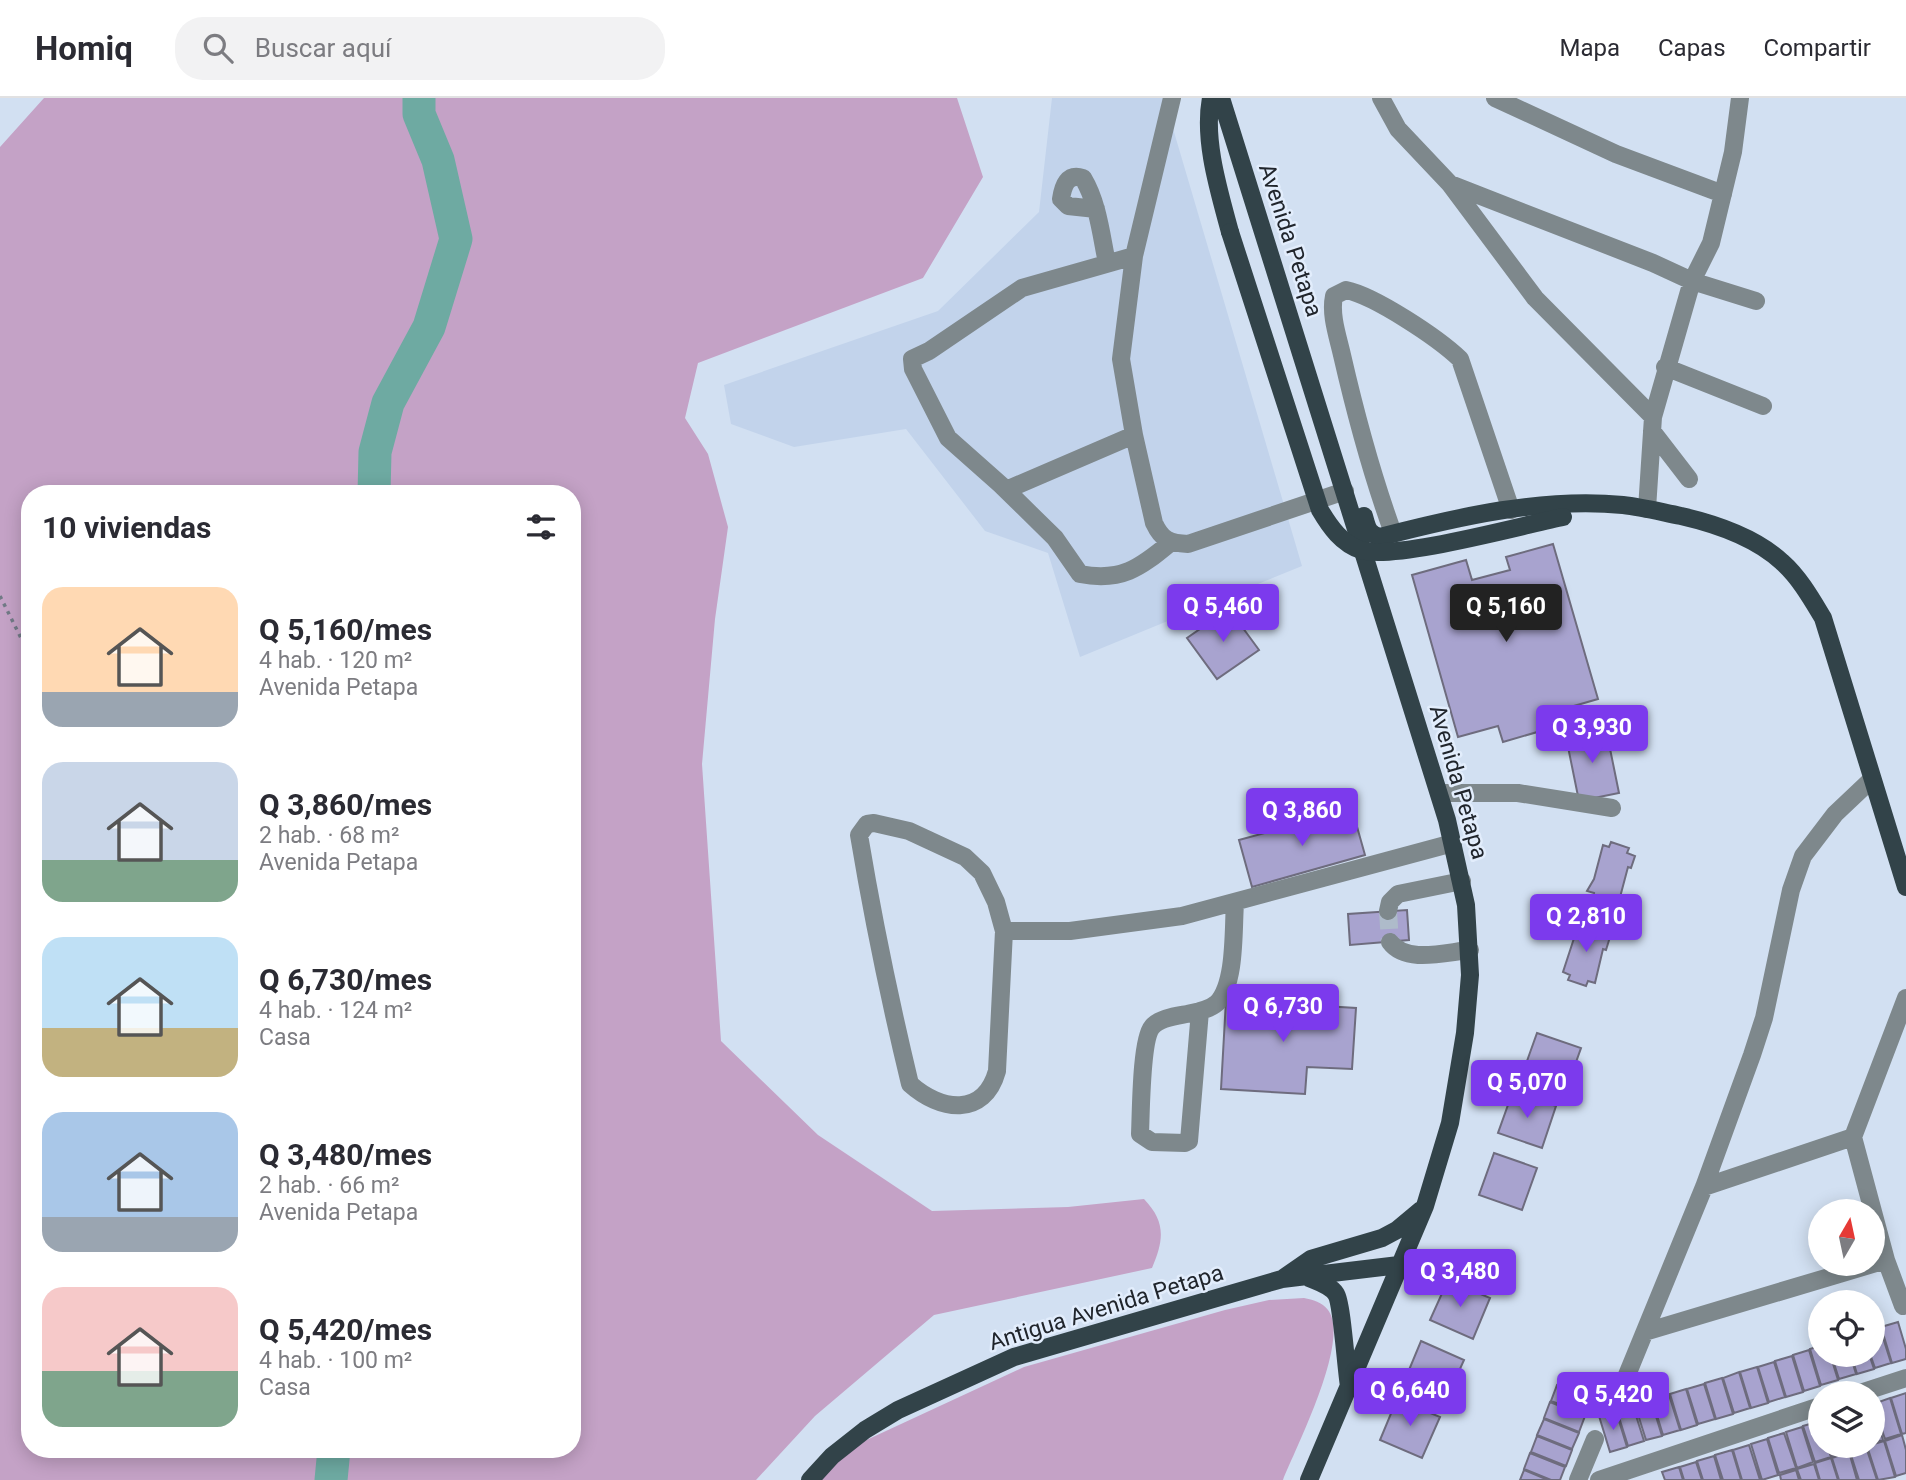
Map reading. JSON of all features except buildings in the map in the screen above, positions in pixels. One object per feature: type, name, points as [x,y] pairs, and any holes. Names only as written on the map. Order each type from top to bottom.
[{"type":"main road","points":[[1211,98],[1208,112],[1211,142],[1230,232],[1320,510],[1344,540],[1363,551],[1393,552],[1622,505]]},
{"type":"main road","name":"Avenida Petapa","points":[[1221,98],[1439,793],[1462,881],[1470,950],[1465,1034],[1450,1123],[1425,1206],[1309,1480]]},
{"type":"main road","points":[[1347,494],[1362,511],[1372,535],[1380,537],[1511,510],[1574,504],[1622,505],[1700,520],[1746,539],[1782,562],[1804,588],[1823,618],[1906,887]]},
{"type":"main road","name":"Antigua Avenida Petapa","points":[[1282,1279],[1311,1259],[1382,1238],[1397,1230],[1425,1206]]},
{"type":"main road","name":"Antigua Avenida Petapa","points":[[810,1480],[832,1456],[887,1417],[1014,1357],[1282,1279],[1399,1265]]},
{"type":"main road","points":[[1305,1276],[1331,1287],[1341,1303],[1349,1388]]},
{"type":"street","points":[[1172,98],[1135,256],[1121,359],[1134,435],[1154,523],[1161,536],[1170,543],[1188,544],[1347,494]]},
{"type":"street","points":[[1381,98],[1398,129],[1450,184],[1535,298],[1653,424],[1689,479]]},
{"type":"street","points":[[1495,98],[1616,155],[1723,194]]},
{"type":"street","points":[[1647,509],[1653,424],[1665,368],[1692,282],[1710,243],[1733,152],[1740,98]]},
{"type":"street","points":[[1450,184],[1653,263],[1692,282],[1756,301]]},
{"type":"street","points":[[1096,209],[1107,263]]},
{"type":"street","points":[[1135,256],[1023,288],[929,351],[912,359],[919,384],[948,438],[1055,538],[1080,574],[1100,578],[1139,569],[1170,543]]},
{"type":"street","points":[[1393,533],[1355,411],[1333,316],[1334,296],[1346,290],[1365,297],[1441,342],[1460,359],[1511,510]]},
{"type":"street","points":[[1665,368],[1763,405]]},
{"type":"street","points":[[1006,490],[1134,435]]},
{"type":"street","points":[[1618,1397],[1704,1186],[1764,1018],[1791,890],[1803,856],[1835,814],[1872,779]]},
{"type":"street","points":[[1439,793],[1518,793],[1612,808]]},
{"type":"street","points":[[874,823],[898,827],[965,857],[982,873],[996,902],[1004,931],[997,1071],[994,1081],[983,1097],[975,1102],[958,1106],[936,1102],[910,1084],[876,936],[862,859],[859,835],[862,828],[874,823]]},
{"type":"street","points":[[1004,931],[1070,931],[1182,916],[1453,843]]},
{"type":"street","points":[[1388,911],[1390,902],[1398,894],[1462,881]]},
{"type":"street","points":[[1200,1011],[1189,1141],[1147,1140],[1140,1134],[1146,1046],[1151,1028],[1160,1021],[1215,1005],[1227,987],[1235,903]]},
{"type":"street","points":[[1390,942],[1400,952],[1411,955],[1470,950]]},
{"type":"street","points":[[1903,1306],[1886,1260],[1853,1137],[1906,998]]},
{"type":"street","points":[[1704,1186],[1853,1137]]},
{"type":"street","points":[[1645,1332],[1886,1260]]},
{"type":"street","points":[[1885,1385],[1906,1378]]},
{"type":"street","points":[[1599,1480],[1808,1410]]},
{"type":"street","points":[[1578,1480],[1595,1439]]},
{"type":"path","points":[[0,596],[21,638]]},
{"type":"shaded area","points":[[44,98],[957,98],[983,177],[923,278],[698,363],[685,418],[708,454],[728,527],[715,619],[702,764],[721,1041],[818,1135],[932,1211],[1068,1207],[1144,1199],[1156,1216],[1161,1232],[1159,1249],[1152,1268],[934,1315],[815,1416],[756,1480],[0,1480],[0,147]]},
{"type":"shaded area","points":[[1052,98],[1164,98],[1302,566],[1080,657],[1048,553],[985,531],[906,429],[794,447],[731,424],[724,385],[938,311],[1039,212]]},
{"type":"shaded area","points":[[1304,1298],[1320,1303],[1328,1310],[1333,1325],[1332,1345],[1319,1394],[1283,1480],[810,1480],[832,1456],[1024,1367],[1225,1310],[1269,1300]]},
{"type":"waterway","points":[[374,485],[375,452],[388,403],[429,327],[456,239],[438,160],[419,114],[419,98]]},
{"type":"waterway","points":[[331,1480],[333,1458]]},
{"type":"tunnel","points":[[1388,911],[1390,942]]}]
